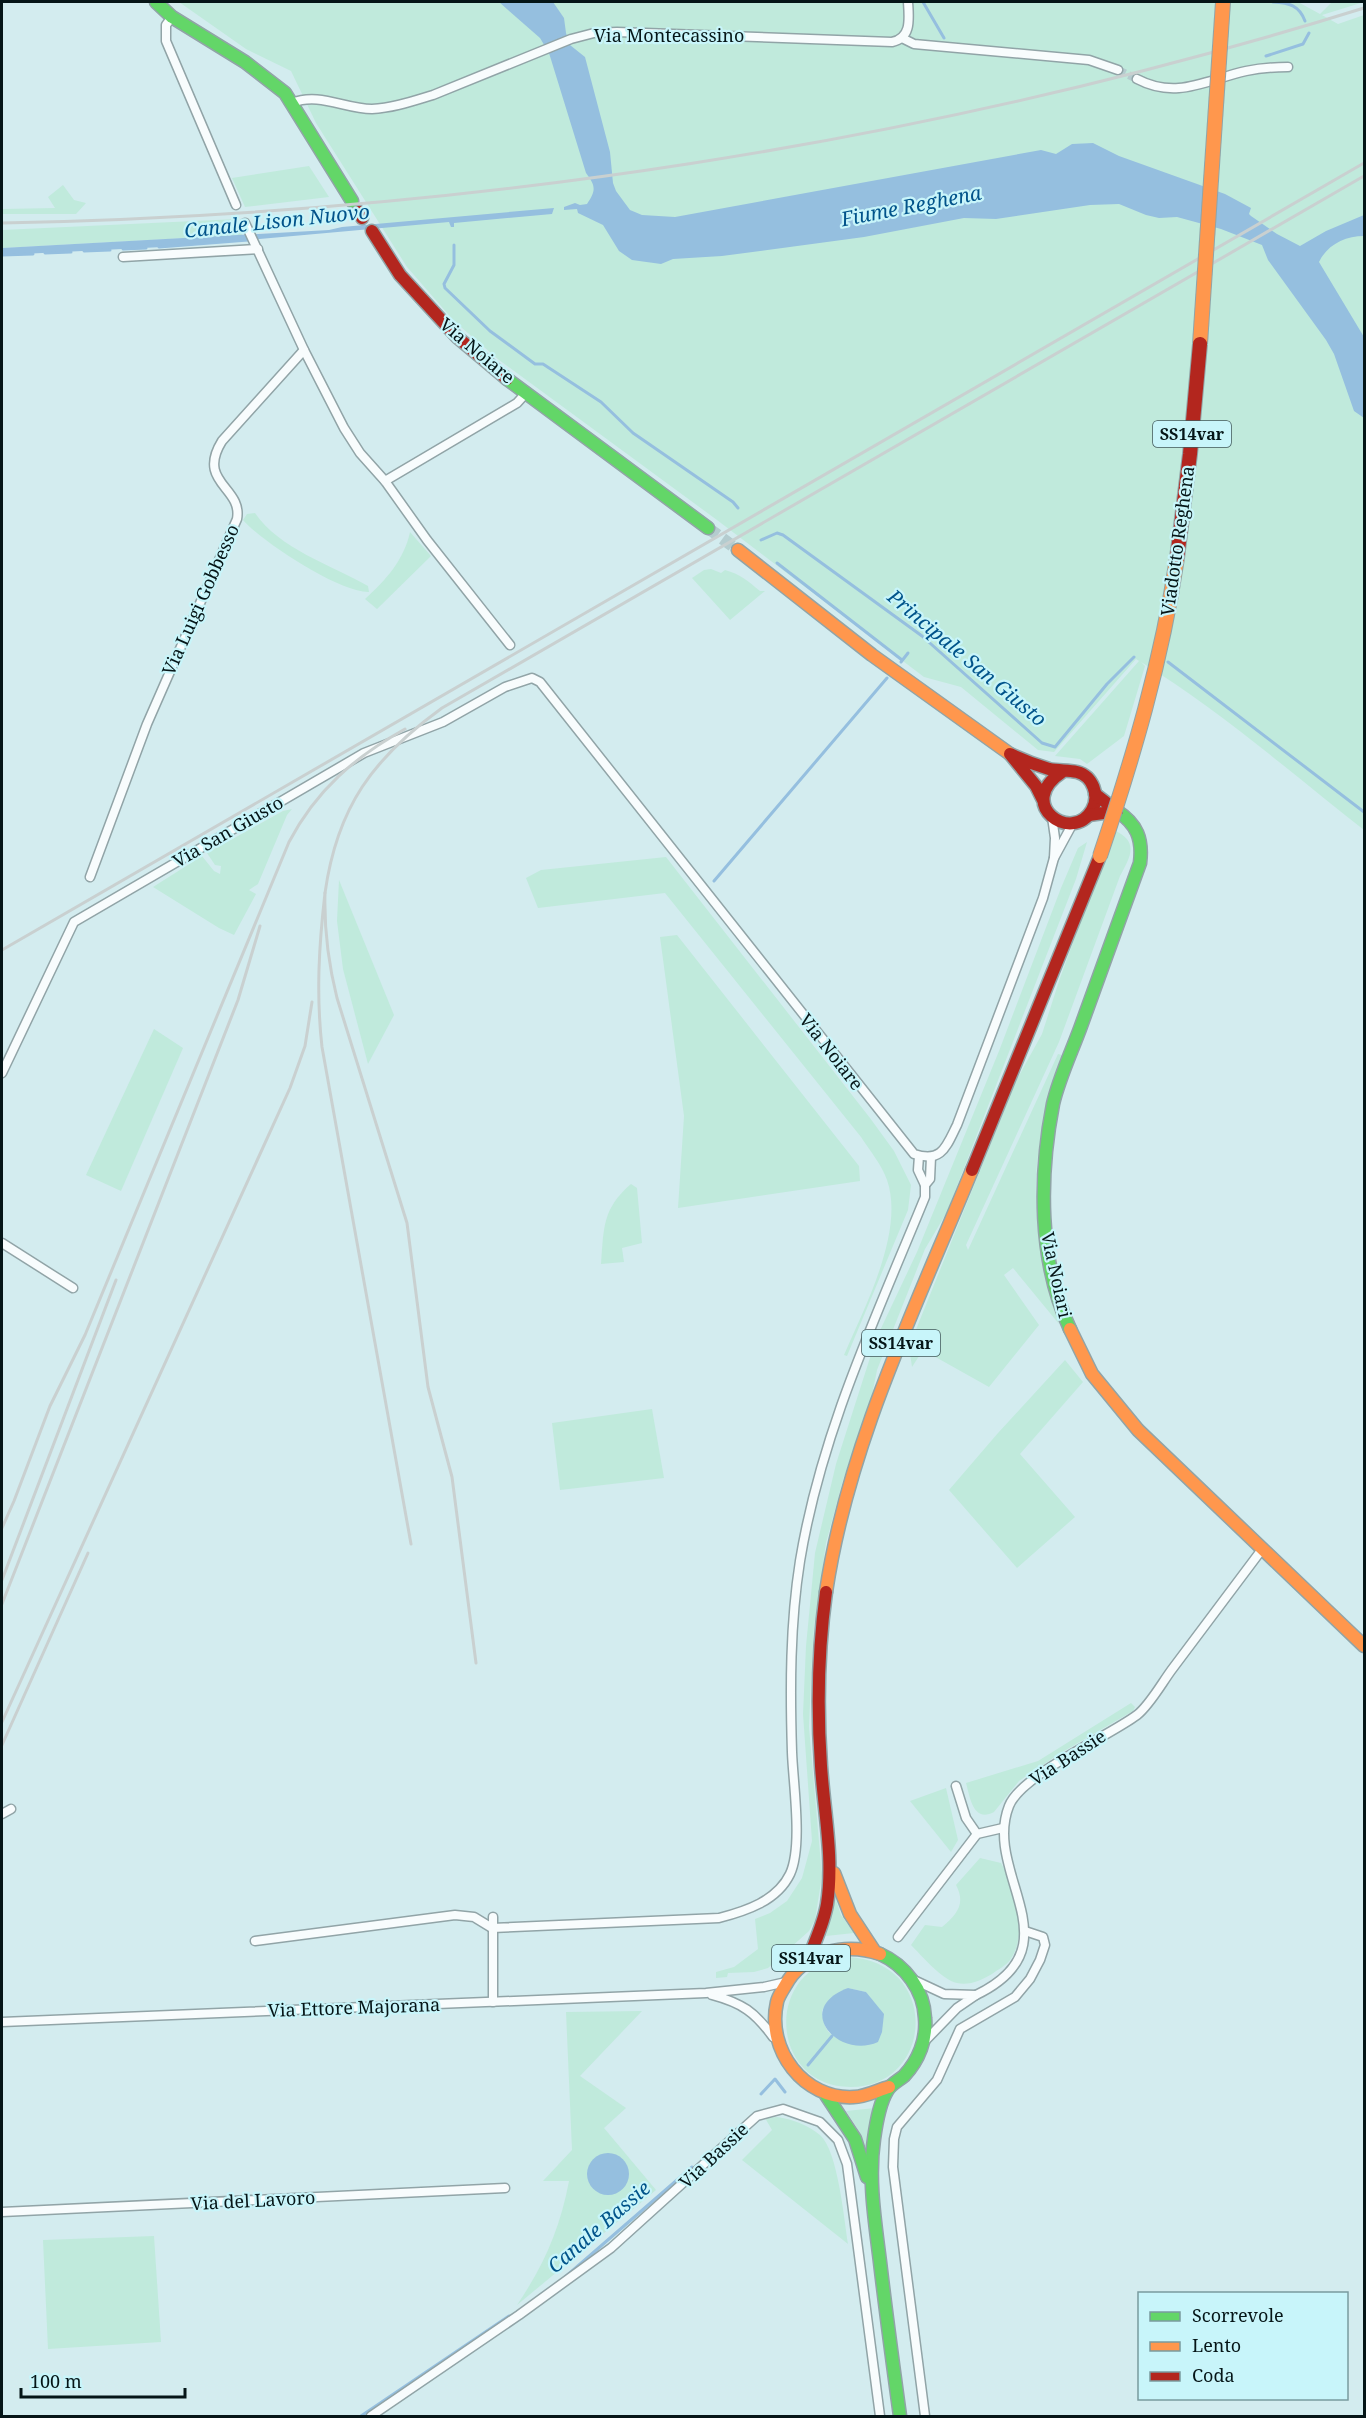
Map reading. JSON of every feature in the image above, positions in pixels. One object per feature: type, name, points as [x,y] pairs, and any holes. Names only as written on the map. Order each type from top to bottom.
[{"type":"main road","points":[[156,2],[172,17],[245,62],[274,84],[292,103],[358,210]]},
{"type":"main road","name":"Viadotto Reghena","points":[[829,1856],[820,1751],[819,1662],[829,1569],[843,1504],[866,1435],[902,1341],[1100,856],[1144,717],[1165,630],[1179,548],[1198,360],[1223,2]]},
{"type":"main road","name":"Via Noiare","points":[[372,231],[400,275],[441,321],[494,369],[527,392]]},
{"type":"main road","points":[[527,392],[708,528]]},
{"type":"main road","points":[[738,550],[872,655],[1010,754],[1036,765],[1062,772],[1078,772],[1086,777],[1095,794],[1094,808],[1089,815]]},
{"type":"main road","points":[[1010,754],[1036,786],[1047,812],[1058,821],[1073,823],[1089,815],[1117,811]]},
{"type":"main road","points":[[1043,800],[1045,785],[1062,772]]},
{"type":"main road","name":"Via Noiari","points":[[1095,794],[1124,815],[1138,829],[1142,850],[1140,863],[1054,1101],[1047,1139],[1044,1212],[1048,1252],[1068,1329],[1093,1376],[1172,1464],[1365,1646]]},
{"type":"main road","name":"SS14var","points":[[829,1856],[837,1887],[846,1907],[856,1926],[875,1952]]},
{"type":"main road","name":"SS14var","points":[[808,1960],[827,1907],[829,1856]]},
{"type":"main road","name":"SS14var","points":[[840,1948],[860,1948],[875,1952],[895,1963],[911,1979],[920,1993],[926,2025],[923,2043],[911,2068],[889,2088],[858,2098],[826,2095],[811,2088],[795,2076],[784,2060],[776,2041],[775,2009],[786,1982],[808,1960],[824,1952],[840,1948]]},
{"type":"main road","name":"SS14var","points":[[872,2199],[874,2138],[889,2088]]},
{"type":"main road","name":"SS14var","points":[[826,2095],[855,2139],[872,2199],[900,2416]]},
{"type":"street","points":[[902,38],[908,30],[908,2]]},
{"type":"street","points":[[172,17],[166,25],[166,41],[236,205]]},
{"type":"street","name":"Via Montecassino","points":[[292,103],[318,99],[372,109],[410,103],[571,39],[594,33],[617,32],[883,42],[898,41],[902,38],[914,44],[1089,60],[1118,70]]},
{"type":"street","points":[[1137,80],[1148,86],[1179,90],[1243,72],[1288,67]]},
{"type":"street","points":[[245,223],[304,350],[344,428],[360,453],[385,482],[427,540],[510,645]]},
{"type":"street","points":[[123,257],[257,247]]},
{"type":"street","name":"Via Luigi Gobbesso","points":[[90,877],[147,724],[237,519],[237,506],[215,473],[213,457],[222,441],[304,350]]},
{"type":"street","name":"Via Noiare","points":[[385,482],[517,403],[527,392]]},
{"type":"street","name":"Via Noiare","points":[[535,678],[903,1143],[918,1156]]},
{"type":"street","name":"Via San Giusto","points":[[2,1073],[74,922],[364,753],[442,722],[505,687],[535,678]]},
{"type":"street","points":[[926,1185],[918,1170],[918,1156],[935,1157],[945,1148],[957,1125],[1043,898],[1054,858],[1055,838],[1052,817]]},
{"type":"street","points":[[1054,858],[1073,823]]},
{"type":"street","points":[[255,1941],[455,1915],[474,1917],[492,1928],[719,1918],[749,1910],[774,1894],[790,1873],[795,1846],[791,1676],[800,1562],[818,1477],[861,1347],[925,1197],[931,1171],[931,1157]]},
{"type":"street","points":[[2,1243],[73,1288]]},
{"type":"street","name":"Via Bassie","points":[[923,2043],[957,2008],[993,1987],[1006,1976],[1017,1960],[1022,1946],[1024,1917],[1006,1851],[1003,1828],[1009,1804],[1024,1786],[1079,1749],[1138,1714],[1263,1548]]},
{"type":"street","points":[[956,1786],[966,1818],[976,1834]]},
{"type":"street","points":[[2,1814],[11,1809]]},
{"type":"street","points":[[898,1936],[976,1834],[1003,1828]]},
{"type":"street","points":[[493,1917],[494,2002]]},
{"type":"street","points":[[925,2416],[893,2167],[894,2139],[897,2127],[937,2079],[960,2029],[1015,1997],[1030,1979],[1045,1945],[1043,1937],[1024,1931]]},
{"type":"street","points":[[911,1979],[944,1994],[976,1995]]},
{"type":"street","name":"Via Ettore Majorana","points":[[2,2022],[706,1993],[764,1987],[786,1982]]},
{"type":"street","name":"Via Ettore Majorana","points":[[706,1993],[744,2006],[761,2020],[776,2041]]},
{"type":"street","name":"Via Bassie","points":[[371,2416],[519,2315],[611,2248],[757,2116],[783,2109],[801,2113],[820,2122],[838,2140],[848,2164],[880,2416]]},
{"type":"street","name":"Via del Lavoro","points":[[2,2212],[504,2188]]},
{"type":"green space","points":[[179,2],[1298,2],[1320,14],[1332,2],[1364,2],[1322,15],[1338,24],[1364,15],[1364,830],[1227,721],[1141,662],[1145,666],[1124,736],[1087,764],[1080,759],[1055,756],[1139,661],[1136,659],[1054,752],[1038,750],[961,687],[924,677],[717,520],[499,360],[454,321],[407,267],[316,123],[291,71],[246,49]]},
{"type":"green space","points":[[309,166],[329,197],[245,207],[232,178]]},
{"type":"green space","points":[[63,185],[74,200],[86,203],[76,214],[2,214],[2,209],[55,208],[48,197]]},
{"type":"green space","points":[[237,219],[242,235],[2,248],[2,230]]},
{"type":"green space","points":[[255,513],[277,536],[307,555],[368,586],[369,592],[340,584],[284,553],[243,520],[247,514]]},
{"type":"green space","points":[[410,532],[431,556],[377,609],[365,599],[393,569],[403,552]]},
{"type":"green space","points":[[711,569],[721,573],[725,570],[735,574],[760,591],[765,591],[730,620],[692,578],[704,570]]},
{"type":"green space","points":[[292,809],[287,815],[258,884],[249,890],[256,894],[234,935],[153,887],[202,856],[214,871],[220,874],[221,866],[215,865],[207,853],[283,811]]},
{"type":"green space","points":[[1114,830],[1122,835],[1130,845],[1127,862],[1059,1042],[966,1245],[968,1250],[1058,1054],[1062,1055],[1041,1136],[1036,1184],[1040,1245],[1059,1324],[1013,1268],[1004,1275],[1039,1325],[989,1387],[923,1350],[912,1367],[909,1347],[1016,1081],[1042,1034]]},
{"type":"green space","points":[[1087,842],[1076,879],[947,1212],[925,1249],[877,1370],[872,1395],[843,1480],[826,1543],[814,1627],[809,1727],[822,1876],[815,1920],[809,1931],[768,1968],[754,1972],[728,1973],[727,1977],[716,1978],[716,1972],[734,1967],[758,1949],[755,1919],[770,1913],[787,1901],[802,1878],[812,1841],[803,1714],[806,1646],[815,1553],[836,1464],[876,1339],[917,1252],[999,1051],[1061,888],[1078,848]]},
{"type":"green space","points":[[666,857],[870,1118],[894,1151],[911,1185],[908,1210],[847,1356],[844,1355],[880,1269],[891,1223],[891,1201],[887,1180],[876,1158],[665,893],[538,908],[526,878],[541,870]]},
{"type":"green space","points":[[339,880],[394,1015],[368,1064],[343,969],[337,921]]},
{"type":"green space","points":[[677,935],[859,1166],[860,1181],[678,1208],[684,1116],[660,937]]},
{"type":"green space","points":[[154,1029],[183,1048],[121,1191],[86,1175]]},
{"type":"green space","points":[[631,1184],[637,1188],[642,1243],[622,1248],[624,1262],[601,1264],[606,1220],[614,1202]]},
{"type":"green space","points":[[1065,1360],[1083,1382],[1020,1454],[1075,1517],[1017,1568],[949,1490]]},
{"type":"green space","points":[[652,1409],[664,1478],[560,1490],[552,1423]]},
{"type":"green space","points":[[1131,1703],[1135,1707],[1133,1711],[1059,1754],[1019,1781],[994,1812],[981,1814],[974,1807],[966,1783],[1038,1761]]},
{"type":"green space","points":[[946,1788],[958,1840],[951,1852],[910,1801]]},
{"type":"green space","points":[[980,1858],[1001,1863],[1006,1873],[1018,1911],[1019,1937],[1016,1949],[1004,1966],[980,1980],[966,1984],[957,1983],[939,1973],[911,1945],[925,1925],[942,1927],[956,1913],[960,1898],[956,1885]]},
{"type":"green space","points":[[835,1897],[841,1915],[854,1933],[826,1936]]},
{"type":"green space","points":[[847,1957],[878,1964],[899,1979],[912,2000],[916,2024],[911,2047],[898,2068],[878,2082],[850,2087],[823,2081],[803,2068],[791,2048],[786,2025],[789,2002],[800,1981],[820,1965]],"holes":[[[848,1988],[866,1992],[870,2000],[840,2039],[831,2035],[824,2024],[822,2010]]]},
{"type":"green space","points":[[642,2011],[580,2076],[626,2108],[604,2128],[656,2190],[517,2305],[550,2246],[561,2215],[569,2181],[543,2181],[572,2150],[566,2012]]},
{"type":"green space","points":[[875,2108],[866,2146],[863,2145],[857,2128],[846,2111]]},
{"type":"green space","points":[[777,2117],[805,2125],[820,2135],[826,2143],[836,2170],[848,2244],[742,2160],[772,2130],[765,2118]]},
{"type":"green space","points":[[154,2236],[161,2342],[48,2349],[43,2240]]},
{"type":"water","name":"Fiume Reghena","points":[[499,2],[553,2],[564,18],[570,45],[585,57],[610,152],[616,191],[630,210],[642,215],[675,217],[1041,150],[1056,154],[1072,144],[1093,143],[1119,156],[1225,194],[1251,208],[1249,214],[1251,216],[1300,246],[1326,231],[1364,215],[1364,236],[1337,243],[1322,256],[1319,262],[1364,337],[1364,418],[1354,411],[1334,354],[1326,340],[1268,260],[1262,245],[1221,229],[1177,217],[1159,218],[1146,215],[1119,204],[1090,205],[996,219],[964,218],[864,237],[722,256],[673,259],[661,264],[632,260],[619,251],[603,225],[578,213],[577,209],[564,210],[564,207],[575,203],[587,204],[592,196],[593,185],[586,173],[549,53],[540,38]]},
{"type":"water","points":[[554,208],[552,214],[454,223],[454,227],[451,227],[449,222],[183,246],[2,255],[2,248],[329,230]]},
{"type":"water","points":[[848,1988],[866,1992],[884,2014],[882,2032],[878,2042],[863,2046],[849,2044],[827,2030],[823,2019],[824,2008],[832,1997]]},
{"type":"water","points":[[608,2153],[616,2154],[623,2159],[628,2166],[628,2182],[623,2189],[616,2194],[608,2195],[600,2194],[593,2189],[588,2182],[587,2174],[588,2166],[593,2159],[600,2154]]},
{"type":"waterway","points":[[923,2],[944,38]]},
{"type":"waterway","points":[[1273,2],[1293,6],[1300,11],[1305,21]]},
{"type":"waterway","points":[[1266,56],[1303,44],[1309,33]]},
{"type":"waterway","name":"Canale Lison Nuovo","points":[[159,247],[248,240]]},
{"type":"waterway","name":"Principale San Giusto","points":[[454,245],[454,265],[444,284],[445,288],[490,331],[535,364],[543,364],[601,402],[633,433],[733,502],[738,508]]},
{"type":"waterway","name":"Canale Lison Nuovo","points":[[123,249],[146,248]]},
{"type":"waterway","name":"Canale Lison Nuovo","points":[[84,251],[110,250]]},
{"type":"waterway","name":"Canale Lison Nuovo","points":[[45,253],[71,252]]},
{"type":"waterway","name":"Canale Lison Nuovo","points":[[2,255],[33,254]]},
{"type":"waterway","name":"Principale San Giusto","points":[[761,540],[777,533],[783,535],[922,636],[1042,743],[1055,747],[1107,684],[1134,657]]},
{"type":"waterway","points":[[777,563],[902,660]]},
{"type":"waterway","points":[[901,662],[908,653]]},
{"type":"waterway","name":"Principale San Giusto","points":[[1168,662],[1364,812]]},
{"type":"waterway","points":[[714,881],[887,678]]},
{"type":"waterway","name":"Canale Bassie","points":[[808,2065],[832,2036]]},
{"type":"waterway","name":"Canale Bassie","points":[[761,2094],[775,2079],[785,2092]]},
{"type":"waterway","name":"Canale Bassie","points":[[564,2278],[692,2167]]},
{"type":"waterway","name":"Canale Bassie","points":[[361,2416],[509,2316]]},
{"type":"tunnel","points":[[1118,70],[1137,79]]},
{"type":"tunnel","points":[[708,528],[738,550]]},
{"type":"railway","points":[[2,223],[175,217],[347,205],[520,187],[691,164],[861,134],[1030,98],[1198,56],[1364,8]]},
{"type":"railway","points":[[2,950],[1364,163]]},
{"type":"railway","points":[[325,893],[339,835],[362,787],[396,746],[442,708],[1364,176]]},
{"type":"railway","points":[[2,1528],[50,1406],[85,1335],[289,842],[312,806],[339,776],[370,751],[405,729]]},
{"type":"railway","points":[[411,1544],[322,1047],[319,970],[325,893],[327,946],[337,998],[407,1223],[428,1387],[452,1477],[476,1663]]},
{"type":"railway","points":[[2,1604],[238,1000],[260,926]]},
{"type":"railway","points":[[2,1722],[290,1088],[305,1046],[312,1002]]},
{"type":"railway","points":[[2,1580],[116,1280]]},
{"type":"railway","points":[[2,1745],[88,1553]]},
{"type":"traffic: fast","points":[[156,2],[172,17],[245,62],[285,93],[352,201]]},
{"type":"traffic: fast","points":[[507,379],[708,528]]},
{"type":"traffic: fast","points":[[1070,1329],[1052,1275],[1047,1247],[1044,1218],[1045,1160],[1053,1104],[1059,1084],[1140,863],[1137,833],[1129,821],[1117,811]]},
{"type":"traffic: fast","points":[[880,1954],[897,1965],[912,1980],[921,1998],[925,2018],[925,2034],[918,2056],[904,2076],[893,2084],[884,2096],[872,2154],[874,2216],[900,2416]]},
{"type":"traffic: fast","points":[[826,2095],[855,2139],[867,2177]]},
{"type":"traffic: slow","points":[[1200,344],[1223,2]]},
{"type":"traffic: slow","points":[[738,550],[872,655],[1010,754]]},
{"type":"traffic: slow","points":[[1100,856],[1124,782],[1155,671],[1177,558]]},
{"type":"traffic: slow","points":[[826,1592],[836,1537],[867,1430],[886,1377],[972,1170]]},
{"type":"traffic: slow","points":[[1070,1329],[1092,1374],[1138,1430],[1364,1646]]},
{"type":"traffic: slow","points":[[834,1873],[850,1914],[875,1952]]},
{"type":"traffic: slow","points":[[880,1954],[853,1949],[839,1950],[814,1958],[793,1974],[785,1986],[778,2000],[775,2020],[777,2038],[783,2054],[793,2069],[819,2090],[836,2096],[858,2097],[889,2087]]},
{"type":"traffic: jam","points":[[359,212],[362,218]]},
{"type":"traffic: jam","points":[[372,231],[400,275],[457,337],[507,379]]},
{"type":"traffic: jam","points":[[1177,558],[1190,454],[1200,344]]},
{"type":"traffic: jam","points":[[1043,800],[1036,786],[1010,754],[1049,769],[1083,774],[1091,782],[1095,793],[1092,810],[1083,820],[1072,823],[1061,822],[1045,807],[1044,796],[1049,784],[1062,772]]},
{"type":"traffic: jam","points":[[1089,815],[1117,811],[1095,794]]},
{"type":"traffic: jam","points":[[972,1170],[1100,856]]},
{"type":"traffic: jam","points":[[808,1960],[824,1918],[829,1887],[829,1852],[819,1723],[821,1636],[826,1592]]}]
